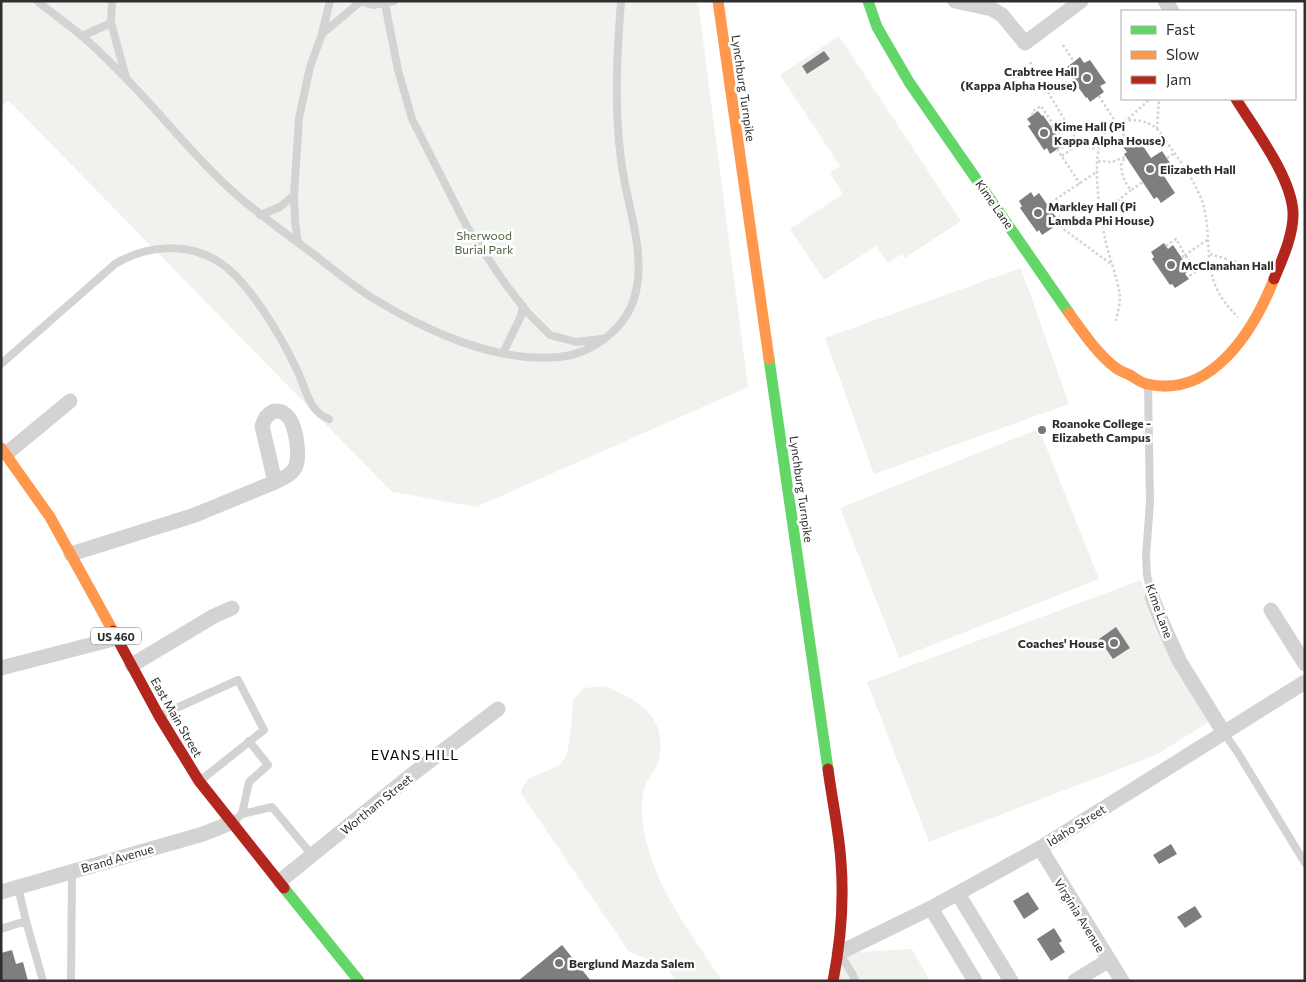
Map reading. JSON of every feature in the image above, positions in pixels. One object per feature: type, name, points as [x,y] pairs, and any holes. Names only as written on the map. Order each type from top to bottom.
[{"type":"street","name":"Lynchburg Turnpike","points":[[718,1],[841,860],[843,923],[834,981]]},
{"type":"street","name":"Kime Lane","points":[[868,1],[877,27],[909,82],[1086,337],[1109,363],[1126,375],[1148,384],[1168,388],[1194,381],[1222,362],[1236,348],[1264,304],[1275,280],[1288,239],[1293,219],[1290,196],[1284,180],[1237,100]]},
{"type":"street","points":[[955,1],[992,9],[1002,15],[1025,43],[1081,1]]},
{"type":"street","points":[[6,460],[70,401]]},
{"type":"street","name":"East Main Street","points":[[6,460],[50,518],[72,554],[159,716],[199,781],[237,818],[280,881],[359,981]]},
{"type":"street","points":[[72,554],[195,515],[274,482]]},
{"type":"street","name":"Kime Lane","points":[[1152,597],[1180,662],[1224,733]]},
{"type":"street","points":[[132,666],[214,616],[232,608]]},
{"type":"street","points":[[1271,610],[1305,664]]},
{"type":"street","points":[[1,668],[117,638]]},
{"type":"street","name":"Idaho Street","points":[[839,953],[958,894],[1040,848],[1305,682]]},
{"type":"street","name":"Wortham Street","points":[[280,881],[410,776],[498,709]]},
{"type":"street","name":"Brand Avenue","points":[[1,892],[203,834],[237,818]]},
{"type":"street","name":"Virginia Avenue","points":[[1040,848],[1122,981]]},
{"type":"street","points":[[958,894],[1011,981]]},
{"type":"street","points":[[931,908],[975,981]]},
{"type":"street","points":[[1075,981],[1109,960]]},
{"type":"lane","points":[[37,1],[82,36],[228,188],[260,215],[370,297],[437,331],[478,347],[531,358],[566,356],[584,351],[605,338],[622,321],[634,301],[640,267],[625,189],[616,109],[616,72],[621,1]]},
{"type":"lane","points":[[112,1],[111,23],[126,80]]},
{"type":"lane","points":[[298,243],[294,195],[299,118],[310,66],[322,34],[330,1]]},
{"type":"lane","points":[[322,34],[360,2],[374,5],[394,1]]},
{"type":"lane","points":[[385,4],[398,70],[412,118],[467,227],[523,306],[550,335],[576,342],[605,338]]},
{"type":"lane","points":[[82,36],[111,23]]},
{"type":"lane","points":[[260,215],[280,207],[294,195]]},
{"type":"lane","points":[[1,364],[115,264],[129,255],[142,251],[169,248],[188,250],[203,254],[220,262],[248,291],[286,349],[313,408],[321,416],[328,419]]},
{"type":"lane","points":[[503,353],[521,316],[523,306]]},
{"type":"lane","name":"Kime Lane","points":[[1148,384],[1150,502],[1146,556],[1147,575],[1152,597]]},
{"type":"lane","points":[[159,716],[238,680],[264,730],[199,781]]},
{"type":"lane","points":[[1224,733],[1305,862]]},
{"type":"lane","points":[[237,818],[249,782],[268,765],[249,741]]},
{"type":"lane","points":[[237,818],[272,807],[312,855]]},
{"type":"lane","points":[[71,981],[72,871]]},
{"type":"lane","points":[[18,887],[43,981]]},
{"type":"lane","points":[[1,929],[26,921]]},
{"type":"lane","points":[[839,953],[855,981]]},
{"type":"path","points":[[1063,45],[1074,62]]},
{"type":"path","points":[[1030,62],[1079,144]]},
{"type":"path","points":[[1099,96],[1129,143]]},
{"type":"path","points":[[1116,321],[1120,299],[1105,239],[1098,171],[1098,151],[1101,140],[1107,131],[1127,120],[1149,100]]},
{"type":"path","points":[[1157,129],[1159,100]]},
{"type":"path","points":[[1033,115],[1032,112],[1041,106],[1067,145],[1058,150],[1080,184]]},
{"type":"path","points":[[1053,126],[1064,119]]},
{"type":"path","points":[[1127,120],[1147,122],[1157,129],[1194,183],[1206,220],[1211,272],[1215,286],[1223,302],[1239,318]]},
{"type":"path","points":[[1062,156],[1079,144],[1084,144],[1098,151]]},
{"type":"path","points":[[1167,158],[1175,153]]},
{"type":"path","points":[[1098,161],[1112,162],[1125,157],[1121,165],[1122,173],[1124,180],[1131,190]]},
{"type":"path","points":[[1047,205],[1098,171]]},
{"type":"path","points":[[1102,214],[1143,182]]},
{"type":"path","points":[[1055,201],[1062,228],[1112,265]]},
{"type":"path","points":[[1166,246],[1176,239],[1197,271],[1188,277]]},
{"type":"path","points":[[1182,258],[1208,240]]},
{"type":"path","points":[[1210,254],[1259,269]]},
{"type":"green space","name":"Sherwood Burial Park","points":[[1,1],[698,1],[748,387],[476,507],[392,492],[8,100],[1,107]]},
{"type":"green space","points":[[839,36],[961,221],[905,258],[902,254],[888,263],[876,246],[824,280],[790,229],[843,194],[830,173],[840,166],[780,75]]},
{"type":"green space","points":[[1021,268],[1069,404],[874,474],[825,338]]},
{"type":"green space","points":[[1039,429],[1099,579],[899,658],[840,508]]},
{"type":"green space","points":[[1141,580],[1169,652],[1210,721],[1156,755],[929,842],[867,682]]},
{"type":"green space","points":[[604,686],[639,704],[655,721],[661,745],[659,760],[647,781],[642,799],[647,844],[660,880],[669,898],[722,981],[675,981],[667,967],[629,952],[521,793],[529,779],[559,765],[566,756],[572,722],[573,699],[584,688]]},
{"type":"green space","points":[[912,949],[930,981],[835,981],[839,953]]},
{"type":"building","points":[[824,51],[830,59],[807,74],[802,66]]},
{"type":"building","name":"Crabtree Hall (Kappa Alpha House)","points":[[1080,57],[1084,63],[1090,60],[1106,83],[1100,86],[1104,92],[1090,102],[1068,73],[1070,72],[1067,67]]},
{"type":"building","name":"Kime Hall (Pi Kappa Alpha House)","points":[[1038,111],[1043,115],[1062,146],[1050,154],[1047,148],[1044,150],[1028,126],[1031,124],[1027,119]]},
{"type":"building","name":"Elizabeth Hall","points":[[1137,137],[1151,158],[1162,151],[1172,166],[1162,173],[1175,193],[1161,203],[1157,197],[1154,199],[1124,154],[1127,152],[1123,147]]},
{"type":"building","name":"Markley Hall (Pi Lambda Phi House)","points":[[1031,192],[1034,197],[1039,193],[1056,217],[1050,221],[1054,227],[1042,235],[1039,230],[1037,232],[1020,208],[1022,206],[1019,201]]},
{"type":"building","name":"McClanahan Hall","points":[[1164,243],[1168,249],[1173,245],[1190,270],[1185,274],[1189,279],[1175,288],[1172,284],[1170,285],[1152,259],[1154,257],[1151,252]]},
{"type":"building","name":"Coaches' House","points":[[1116,627],[1130,648],[1113,659],[1099,639]]},
{"type":"building","points":[[1171,844],[1177,854],[1159,864],[1153,855]]},
{"type":"building","points":[[1028,892],[1039,909],[1024,919],[1013,901]]},
{"type":"building","points":[[1195,906],[1202,917],[1185,928],[1177,917]]},
{"type":"building","points":[[1054,928],[1062,941],[1059,943],[1065,952],[1051,961],[1037,939]]},
{"type":"building","name":"Berglund Mazda Salem","points":[[562,945],[591,981],[518,981]]},
{"type":"building","points":[[12,950],[16,964],[23,962],[28,981],[1,981],[1,953]]},
{"type":"traffic: fast","points":[[868,1],[877,27],[909,82],[1069,313]]},
{"type":"traffic: fast","points":[[769,359],[828,769]]},
{"type":"traffic: fast","points":[[284,888],[359,981]]},
{"type":"traffic: slow","points":[[718,1],[769,359]]},
{"type":"traffic: slow","points":[[1069,313],[1109,363],[1140,382],[1170,386],[1191,381],[1210,371],[1227,356],[1242,339],[1255,319],[1274,279]]},
{"type":"traffic: slow","points":[[1,448],[50,517],[113,631]]},
{"type":"traffic: jam","points":[[1237,100],[1271,154],[1291,198],[1293,212],[1292,229],[1274,279]]},
{"type":"traffic: jam","points":[[113,631],[159,716],[199,781],[284,888]]},
{"type":"traffic: jam","points":[[828,769],[839,839],[842,877],[841,921],[833,981]]},
{"type":"place","name":"Crabtree Hall (Kappa Alpha House)","points":[[1087,78]]},
{"type":"place","name":"Kime Hall (Pi Kappa Alpha House)","points":[[1044,133]]},
{"type":"place","name":"Elizabeth Hall","points":[[1150,169]]},
{"type":"place","name":"Markley Hall (Pi Lambda Phi House)","points":[[1038,213]]},
{"type":"place","name":"McClanahan Hall","points":[[1171,265]]},
{"type":"place","name":"Roanoke College - Elizabeth Campus","points":[[1042,430]]},
{"type":"place","name":"Coaches' House","points":[[1114,643]]},
{"type":"place","name":"Berglund Mazda Salem","points":[[559,963]]},
{"type":"district","name":"EVANS HILL","points":[[415,754]]}]
